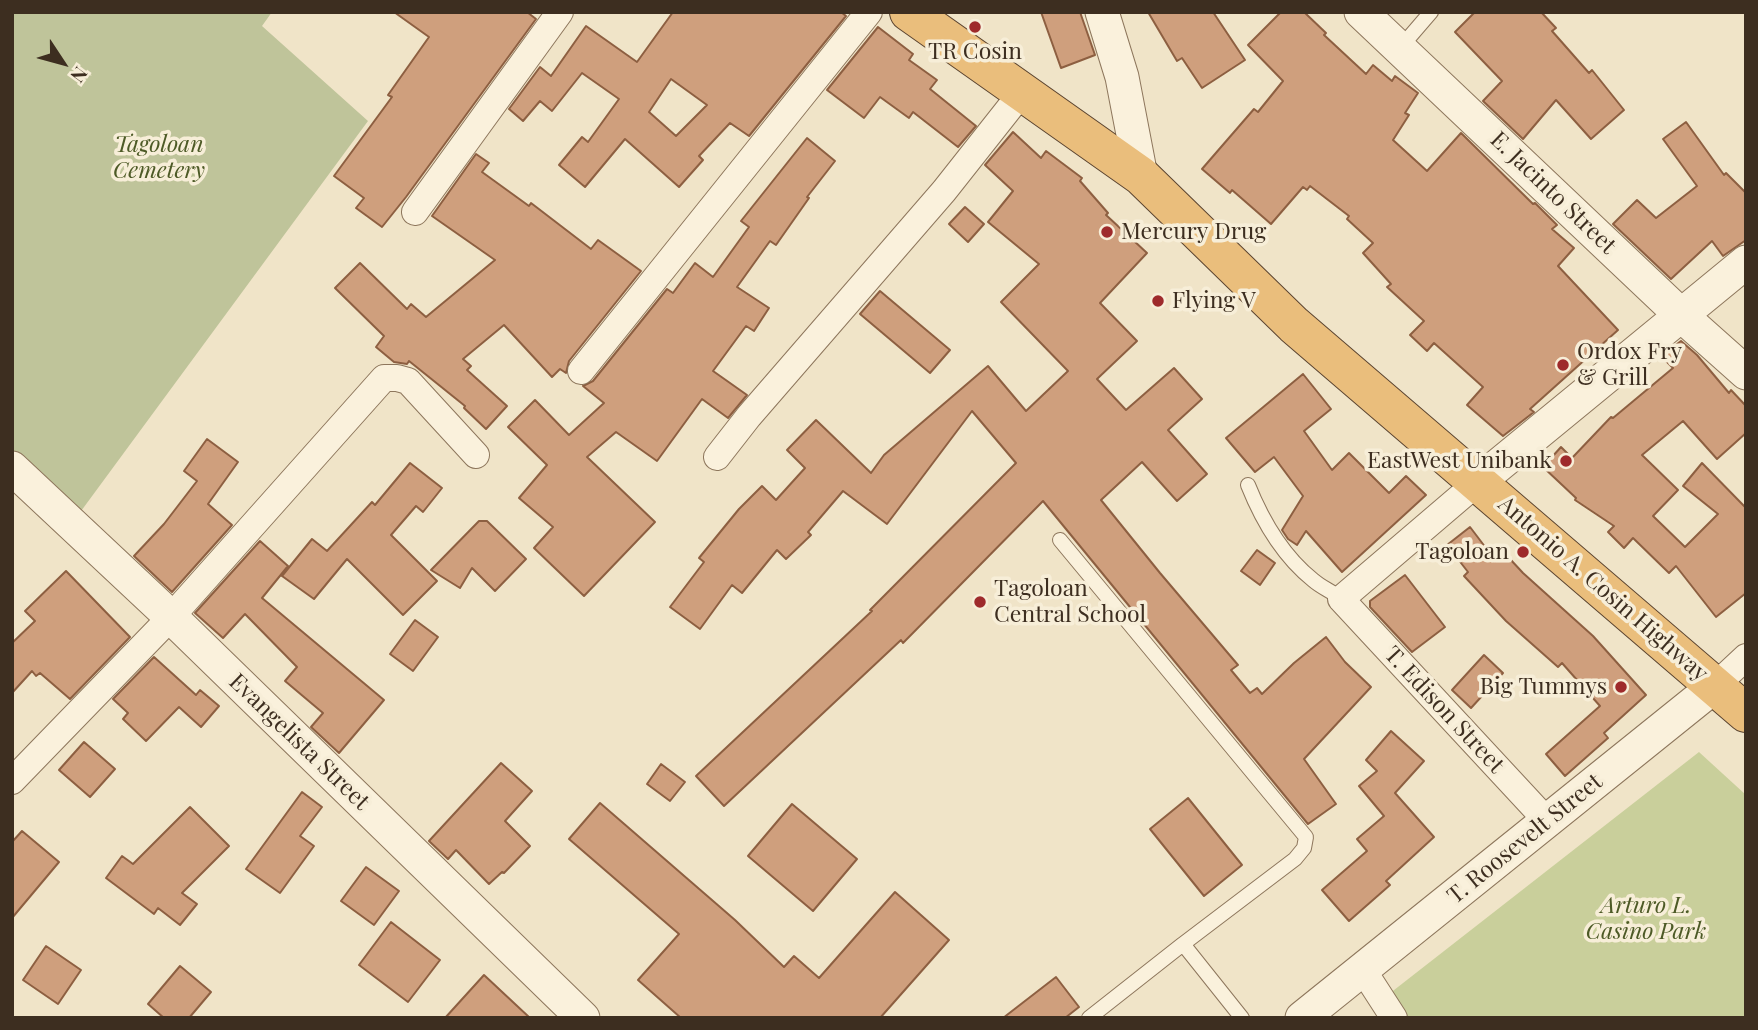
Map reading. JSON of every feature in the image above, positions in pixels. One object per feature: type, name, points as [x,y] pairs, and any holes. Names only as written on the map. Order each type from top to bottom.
[{"type":"highway","name":"Antonio A. Cosin Highway","points":[[909,12],[1141,176],[1294,325],[1746,713]]},
{"type":"street","points":[[415,212],[560,12]]},
{"type":"street","points":[[581,371],[869,12]]},
{"type":"street","points":[[1102,12],[1122,77],[1141,176]]},
{"type":"street","name":"E. Jacinto Street","points":[[1361,12],[1682,316],[1746,373]]},
{"type":"street","points":[[717,457],[749,416],[944,191],[1023,91]]},
{"type":"street","points":[[1341,598],[1746,262]]},
{"type":"street","points":[[12,781],[171,617],[384,378],[408,381],[476,455]]},
{"type":"street","name":"Evangelista Street","points":[[12,468],[171,617],[583,1018]]},
{"type":"street","name":"T. Edison Street","points":[[1341,598],[1548,821]]},
{"type":"street","name":"T. Roosevelt Street","points":[[1302,1018],[1716,685],[1746,657]]},
{"type":"street","points":[[1363,970],[1394,1018]]},
{"type":"lane","points":[[1400,48],[1431,12]]},
{"type":"lane","points":[[1248,485],[1262,519],[1299,568],[1341,598]]},
{"type":"lane","points":[[1060,540],[1306,837],[1304,848],[1294,859],[1090,1018]]},
{"type":"lane","points":[[1183,944],[1242,1018]]},
{"type":"green space","name":"Tagoloan Cemetery","points":[[12,12],[272,12],[262,26],[368,121],[73,522],[12,465]]},
{"type":"green space","name":"Arturo L. Casino Park","points":[[1699,752],[1746,795],[1746,1018],[1406,1018],[1389,994]]},
{"type":"building","points":[[394,12],[527,12],[536,19],[382,227],[356,208],[364,198],[334,176],[392,97],[388,95],[429,37]]},
{"type":"building","points":[[673,12],[841,12],[846,16],[749,136],[730,123],[699,156],[703,160],[679,187],[625,139],[585,187],[559,165],[582,137],[588,142],[619,99],[582,73],[552,111],[540,101],[523,121],[509,109],[540,67],[551,76],[586,26],[637,62]],"holes":[[[671,79],[707,105],[676,136],[649,112]]]},
{"type":"building","points":[[1041,12],[1080,12],[1095,55],[1061,68]]},
{"type":"building","points":[[1148,12],[1213,12],[1245,60],[1202,88],[1182,58],[1177,61]]},
{"type":"building","points":[[1281,12],[1304,12],[1326,33],[1324,35],[1366,74],[1373,65],[1392,81],[1395,76],[1418,93],[1405,113],[1409,115],[1393,140],[1427,171],[1461,133],[1557,225],[1552,229],[1574,248],[1558,266],[1618,330],[1530,409],[1534,412],[1503,436],[1467,405],[1483,387],[1434,343],[1427,351],[1410,335],[1424,321],[1387,287],[1391,284],[1363,253],[1373,243],[1347,219],[1349,216],[1310,186],[1307,190],[1303,187],[1271,224],[1232,190],[1230,193],[1202,169],[1254,109],[1258,112],[1283,81],[1248,45]]},
{"type":"building","points":[[1475,12],[1541,12],[1556,28],[1552,31],[1589,73],[1592,70],[1624,110],[1591,139],[1556,100],[1523,139],[1483,101],[1502,81],[1455,32]]},
{"type":"building","points":[[878,27],[913,54],[909,60],[937,80],[930,89],[976,126],[958,147],[913,112],[909,118],[880,97],[864,118],[827,90]]},
{"type":"building","points":[[1686,122],[1724,175],[1726,173],[1746,193],[1746,240],[1723,256],[1712,241],[1671,279],[1613,224],[1637,200],[1656,218],[1697,186],[1663,139]]},
{"type":"building","points":[[1013,132],[1041,158],[1046,151],[1082,178],[1080,181],[1108,213],[1106,215],[1147,253],[1100,303],[1137,341],[1097,379],[1126,410],[1174,368],[1202,399],[1168,430],[1207,474],[1177,501],[1142,462],[1101,500],[1238,665],[1231,670],[1250,693],[1257,688],[1262,694],[1326,637],[1345,662],[1371,687],[1304,759],[1336,804],[1308,824],[1043,501],[903,643],[901,640],[724,806],[696,776],[872,611],[870,610],[1016,463],[972,411],[887,524],[843,491],[808,532],[811,535],[786,559],[777,550],[742,593],[732,585],[700,629],[670,607],[704,562],[699,558],[739,509],[762,486],[776,500],[805,468],[787,450],[816,420],[871,473],[884,455],[988,366],[1026,411],[1068,371],[1001,302],[1039,264],[988,222],[1013,191],[985,165]]},
{"type":"building","points":[[807,138],[835,161],[807,197],[809,198],[776,245],[770,241],[737,287],[769,308],[754,331],[746,326],[713,371],[747,395],[728,418],[702,399],[657,461],[616,432],[587,457],[655,522],[584,596],[534,548],[553,527],[519,498],[547,465],[508,427],[535,400],[569,435],[604,403],[583,386],[593,381],[667,289],[673,293],[695,263],[713,277],[749,227],[741,221]]},
{"type":"building","points":[[476,154],[489,163],[482,172],[529,206],[531,203],[591,249],[598,240],[641,271],[569,361],[566,373],[560,369],[552,377],[504,325],[463,359],[471,366],[467,370],[507,406],[486,429],[465,406],[409,361],[407,364],[394,362],[376,347],[384,336],[335,288],[360,263],[407,309],[411,304],[426,317],[495,260],[432,216]]},
{"type":"building","points":[[965,207],[984,224],[968,242],[949,224]]},
{"type":"building","points":[[880,291],[950,350],[930,373],[860,314]]},
{"type":"building","points":[[1681,341],[1697,355],[1729,393],[1731,390],[1746,406],[1746,433],[1717,459],[1683,421],[1642,455],[1678,490],[1653,516],[1685,547],[1718,514],[1683,486],[1702,463],[1746,508],[1746,593],[1716,617],[1676,566],[1669,573],[1633,538],[1624,548],[1608,532],[1614,526],[1575,500],[1576,498],[1543,467],[1561,447],[1572,458],[1611,417],[1673,368],[1661,356]]},
{"type":"building","points":[[1303,374],[1331,409],[1304,431],[1332,470],[1349,453],[1389,493],[1406,476],[1426,495],[1342,572],[1306,531],[1297,545],[1288,539],[1282,530],[1303,496],[1274,457],[1255,472],[1226,438]]},
{"type":"building","points":[[207,439],[238,462],[208,504],[232,525],[172,592],[134,556],[164,524],[197,481],[184,471]]},
{"type":"building","points":[[410,463],[442,488],[423,512],[416,506],[391,535],[437,581],[403,615],[347,559],[314,599],[282,576],[312,539],[327,551],[372,502],[375,505]]},
{"type":"building","points":[[479,521],[487,521],[526,559],[495,591],[472,568],[460,588],[431,570]]},
{"type":"building","points":[[1470,527],[1489,552],[1497,545],[1523,573],[1593,636],[1646,695],[1604,733],[1608,738],[1565,776],[1546,754],[1600,706],[1562,663],[1558,667],[1506,621],[1464,576],[1468,572],[1447,545]]},
{"type":"building","points":[[260,541],[288,566],[262,598],[384,700],[339,753],[311,727],[323,713],[285,681],[297,667],[245,614],[223,638],[195,613]]},
{"type":"building","points":[[1257,550],[1275,563],[1260,585],[1241,571]]},
{"type":"building","points":[[66,571],[130,637],[70,699],[40,673],[36,676],[32,671],[12,693],[12,643],[35,621],[25,611]]},
{"type":"building","points":[[1405,575],[1445,627],[1412,652],[1370,607],[1370,601]]},
{"type":"building","points":[[415,620],[438,637],[413,671],[390,654]]},
{"type":"building","points":[[1484,655],[1503,673],[1471,708],[1452,690]]},
{"type":"building","points":[[154,657],[196,695],[200,690],[219,706],[201,727],[179,707],[146,741],[123,719],[128,713],[113,699]]},
{"type":"building","points":[[1391,731],[1424,761],[1395,793],[1434,837],[1386,881],[1390,885],[1349,921],[1322,890],[1367,851],[1357,839],[1384,816],[1359,786],[1377,771],[1366,760]]},
{"type":"building","points":[[84,742],[115,769],[90,797],[59,770]]},
{"type":"building","points":[[501,763],[532,791],[505,821],[530,846],[504,873],[489,884],[456,850],[448,859],[429,841]]},
{"type":"building","points":[[661,764],[685,782],[670,801],[647,784]]},
{"type":"building","points":[[302,792],[322,807],[300,836],[314,846],[280,893],[246,869]]},
{"type":"building","points":[[1188,798],[1242,865],[1204,896],[1150,829]]},
{"type":"building","points":[[600,803],[735,920],[784,967],[794,956],[819,978],[895,892],[949,940],[880,1018],[681,1018],[638,980],[679,934],[569,839]]},
{"type":"building","points":[[792,804],[857,859],[813,911],[748,856]]},
{"type":"building","points":[[190,807],[229,846],[182,893],[197,904],[180,925],[158,908],[154,914],[106,878],[122,856],[133,864]]},
{"type":"building","points":[[22,831],[59,862],[12,918],[12,842]]},
{"type":"building","points":[[366,867],[399,891],[374,925],[341,901]]},
{"type":"building","points":[[391,922],[440,960],[408,1002],[359,965]]},
{"type":"building","points":[[46,946],[81,970],[58,1004],[23,980]]},
{"type":"building","points":[[180,966],[211,992],[189,1018],[164,1018],[148,1004]]},
{"type":"building","points":[[484,975],[530,1018],[445,1018]]},
{"type":"building","points":[[1056,977],[1079,1007],[1065,1018],[1003,1018]]},
{"type":"place","name":"TR Cosin","points":[[975,27]]},
{"type":"place","name":"Mercury Drug","points":[[1107,232]]},
{"type":"place","name":"Flying V","points":[[1158,301]]},
{"type":"place","name":"Ordox Fry & Grill","points":[[1563,365]]},
{"type":"place","name":"EastWest Unibank","points":[[1566,461]]},
{"type":"place","name":"Tagoloan","points":[[1523,552]]},
{"type":"place","name":"Tagoloan Central School","points":[[980,602]]},
{"type":"place","name":"Big Tummys","points":[[1621,687]]}]
